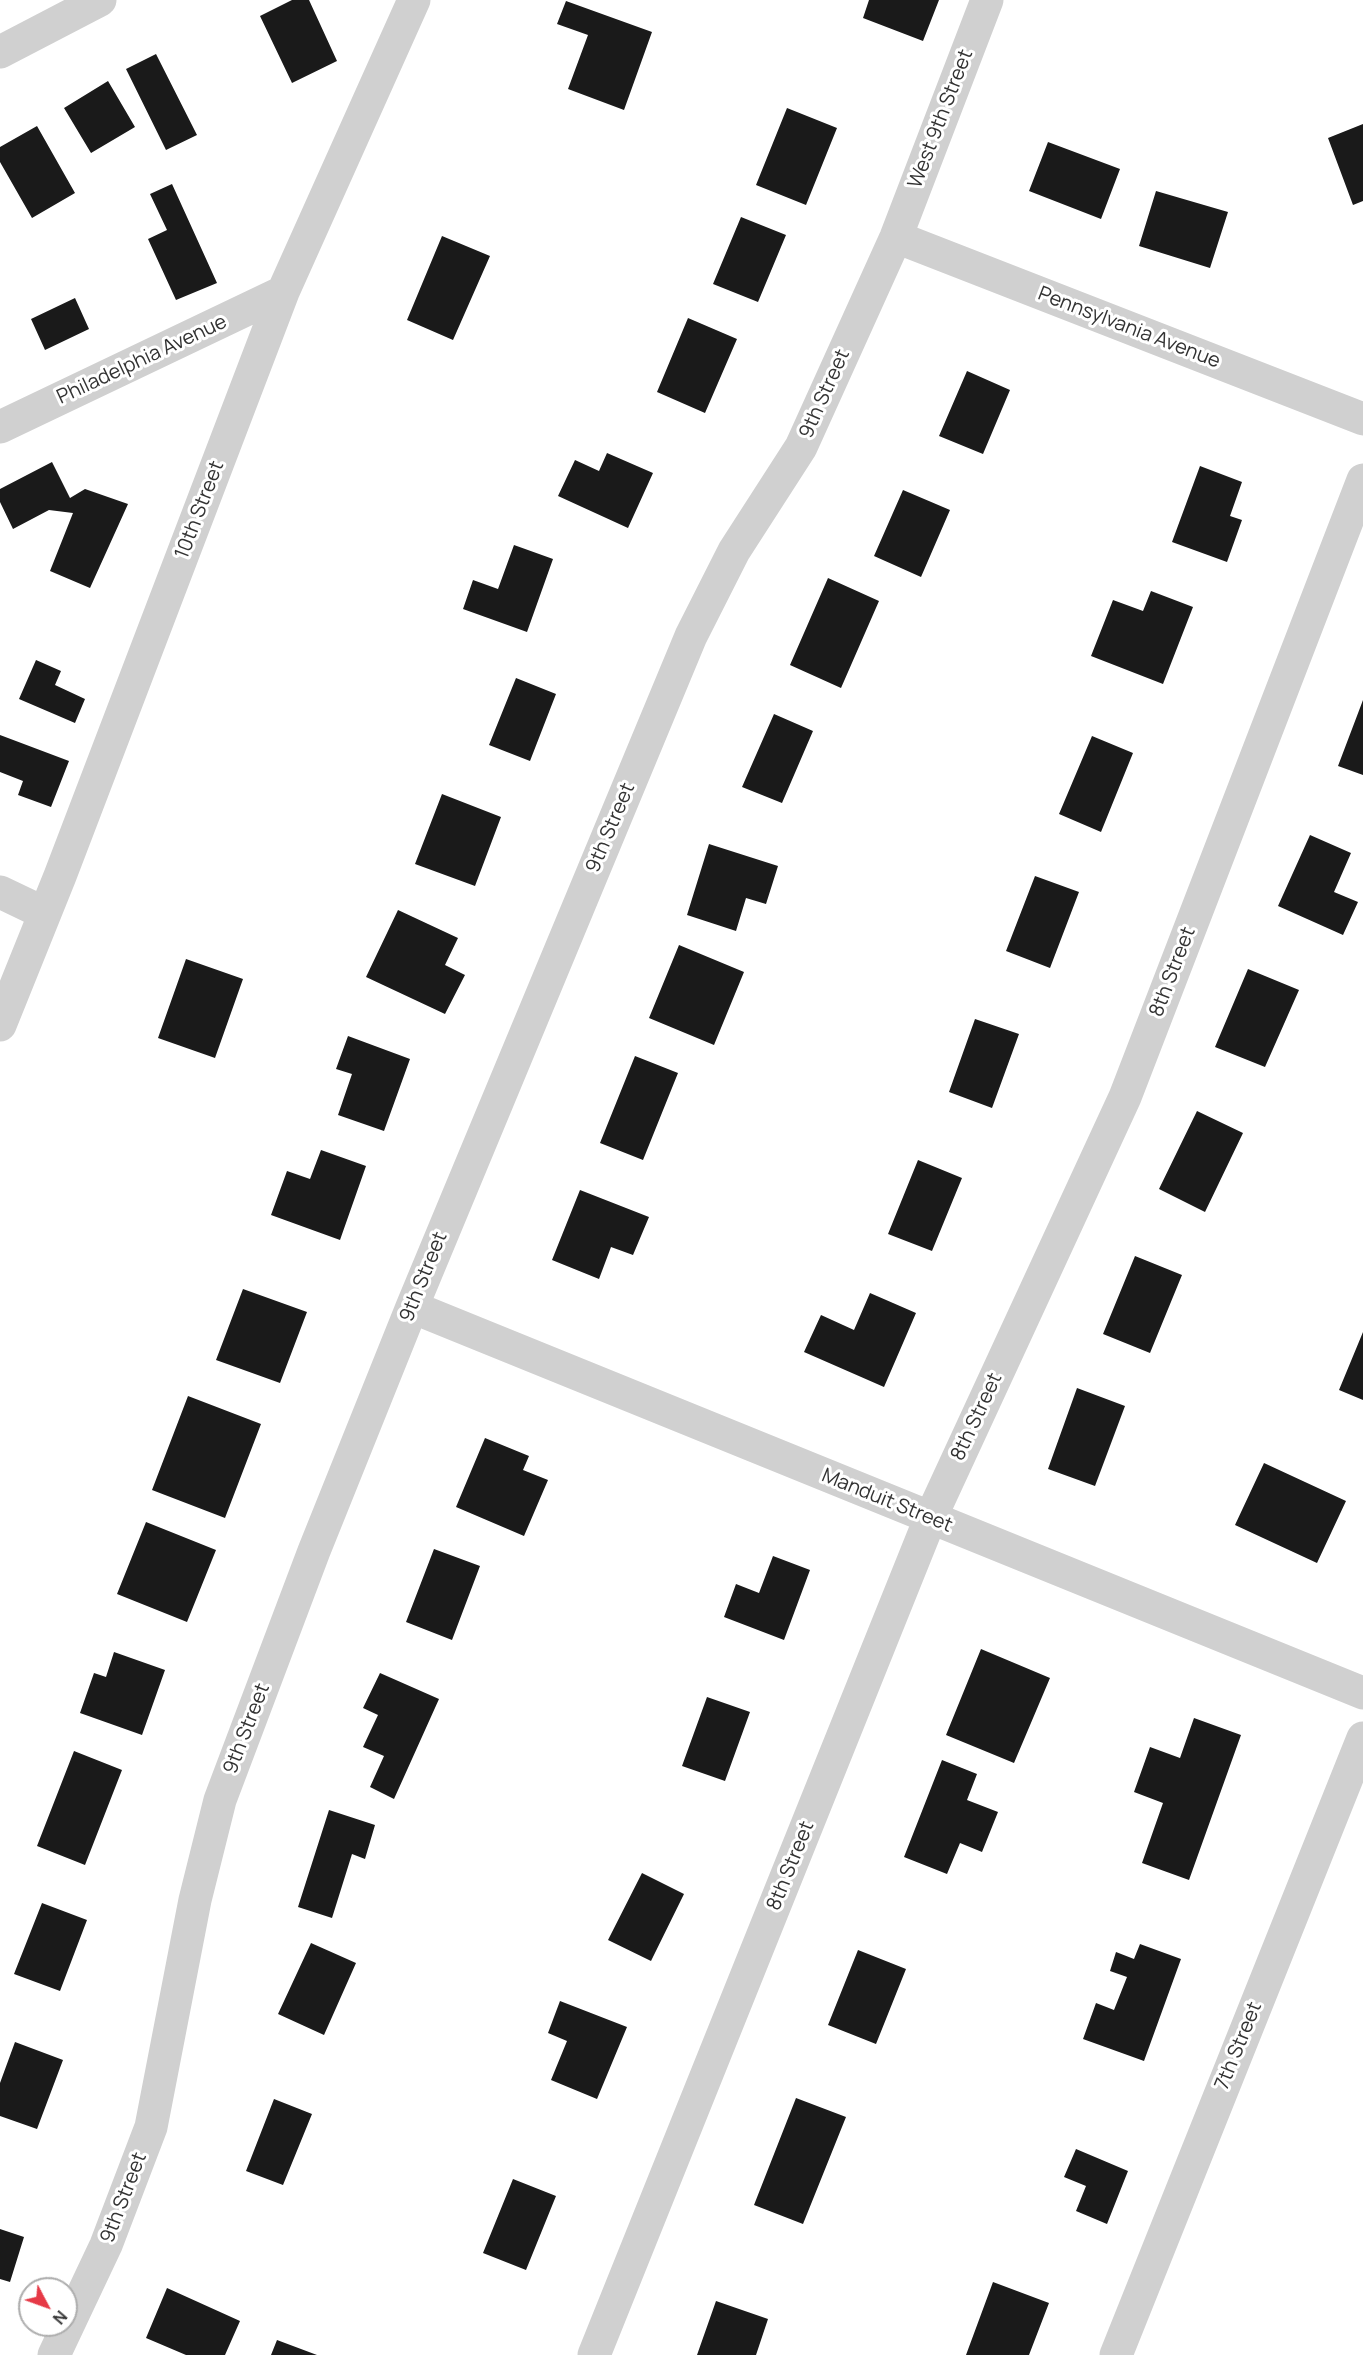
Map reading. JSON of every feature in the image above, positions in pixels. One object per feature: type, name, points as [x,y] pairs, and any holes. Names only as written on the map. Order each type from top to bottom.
[{"type":"street","points":[[0,52],[100,0]]},
{"type":"street","name":"10th Street","points":[[0,1025],[283,292],[414,0]]},
{"type":"street","name":"West 9th Street","points":[[896,237],[987,0]]},
{"type":"street","name":"Pennsylvania Avenue","points":[[896,237],[1363,419]]},
{"type":"street","name":"9th Street","points":[[54,2355],[106,2245],[151,2127],[195,1900],[220,1800],[314,1551],[412,1307],[691,636],[734,551],[801,447],[896,237]]},
{"type":"street","name":"Philadelphia Avenue","points":[[0,427],[283,292]]},
{"type":"street","name":"8th Street","points":[[594,2355],[930,1519],[1125,1097],[1363,480]]},
{"type":"street","points":[[0,892],[44,913]]},
{"type":"street","name":"Manduit Street","points":[[412,1307],[1363,1693]]},
{"type":"street","name":"7th Street","points":[[1116,2355],[1363,1738]]},
{"type":"building","points":[[292,0],[309,0],[337,61],[292,83],[260,16]]},
{"type":"building","points":[[869,0],[939,0],[923,41],[863,18]]},
{"type":"building","points":[[566,1],[652,32],[624,110],[568,89],[588,35],[557,24]]},
{"type":"building","points":[[156,54],[197,135],[166,150],[126,69]]},
{"type":"building","points":[[108,81],[135,127],[91,153],[64,108]]},
{"type":"building","points":[[787,108],[837,128],[806,205],[756,185]]},
{"type":"building","points":[[1363,124],[1363,201],[1353,205],[1328,138]]},
{"type":"building","points":[[37,126],[75,193],[32,218],[0,162],[0,147]]},
{"type":"building","points":[[1048,142],[1120,169],[1101,219],[1029,191]]},
{"type":"building","points":[[172,184],[217,283],[176,300],[148,239],[167,230],[150,194]]},
{"type":"building","points":[[1156,191],[1228,212],[1210,268],[1139,246]]},
{"type":"building","points":[[741,217],[786,235],[758,302],[713,284]]},
{"type":"building","points":[[442,236],[490,256],[453,340],[407,320]]},
{"type":"building","points":[[75,298],[89,329],[45,350],[31,319]]},
{"type":"building","points":[[688,318],[737,339],[705,413],[657,392]]},
{"type":"building","points":[[967,371],[1010,390],[983,454],[939,436]]},
{"type":"building","points":[[607,453],[653,473],[628,528],[558,496],[575,460],[599,471]]},
{"type":"building","points":[[52,462],[70,498],[85,489],[128,504],[90,588],[50,571],[73,513],[49,510],[13,529],[0,502],[0,489]]},
{"type":"building","points":[[1200,466],[1242,482],[1230,516],[1242,520],[1227,562],[1172,542]]},
{"type":"building","points":[[903,490],[950,510],[921,577],[874,556]]},
{"type":"building","points":[[514,545],[553,559],[527,632],[463,609],[473,580],[498,589]]},
{"type":"building","points":[[828,578],[879,601],[841,688],[790,665]]},
{"type":"building","points":[[1151,591],[1193,607],[1163,684],[1091,656],[1113,600],[1143,611]]},
{"type":"building","points":[[36,660],[61,671],[55,685],[85,699],[75,723],[19,699]]},
{"type":"building","points":[[516,678],[556,694],[530,761],[489,745]]},
{"type":"building","points":[[1363,700],[1363,775],[1338,766]]},
{"type":"building","points":[[774,714],[813,731],[782,803],[742,787]]},
{"type":"building","points":[[0,735],[69,761],[51,807],[18,795],[23,781],[0,772]]},
{"type":"building","points":[[1092,736],[1133,753],[1101,832],[1059,814]]},
{"type":"building","points":[[442,794],[501,817],[475,886],[415,864]]},
{"type":"building","points":[[1310,835],[1351,853],[1334,892],[1358,902],[1343,935],[1278,906]]},
{"type":"building","points":[[709,844],[778,866],[766,904],[746,898],[736,931],[687,915]]},
{"type":"building","points":[[1035,876],[1079,892],[1050,968],[1006,951]]},
{"type":"building","points":[[398,910],[458,938],[445,965],[465,975],[445,1014],[366,977]]},
{"type":"building","points":[[679,945],[744,972],[714,1045],[649,1018]]},
{"type":"building","points":[[186,959],[243,979],[215,1058],[158,1038]]},
{"type":"building","points":[[1248,969],[1299,990],[1265,1067],[1215,1047]]},
{"type":"building","points":[[975,1019],[1019,1034],[992,1108],[949,1092]]},
{"type":"building","points":[[348,1036],[410,1059],[384,1131],[338,1115],[352,1074],[336,1069]]},
{"type":"building","points":[[635,1056],[678,1073],[643,1160],[600,1143]]},
{"type":"building","points":[[1197,1111],[1243,1133],[1205,1212],[1159,1189]]},
{"type":"building","points":[[321,1150],[366,1166],[340,1240],[271,1215],[287,1171],[310,1179]]},
{"type":"building","points":[[918,1160],[962,1178],[932,1251],[888,1234]]},
{"type":"building","points":[[580,1190],[649,1217],[633,1255],[611,1247],[599,1279],[552,1260]]},
{"type":"building","points":[[1135,1256],[1182,1275],[1150,1353],[1103,1334]]},
{"type":"building","points":[[243,1289],[307,1312],[280,1383],[216,1360]]},
{"type":"building","points":[[870,1293],[916,1313],[884,1387],[804,1352],[821,1315],[854,1330]]},
{"type":"building","points":[[1363,1332],[1363,1400],[1339,1390]]},
{"type":"building","points":[[1077,1388],[1125,1406],[1095,1486],[1048,1469]]},
{"type":"building","points":[[188,1396],[261,1424],[225,1518],[152,1490]]},
{"type":"building","points":[[485,1438],[529,1456],[523,1470],[548,1480],[524,1536],[456,1507]]},
{"type":"building","points":[[1264,1463],[1346,1501],[1317,1563],[1235,1525]]},
{"type":"building","points":[[146,1522],[216,1550],[187,1622],[117,1594]]},
{"type":"building","points":[[434,1549],[480,1566],[452,1640],[406,1622]]},
{"type":"building","points":[[773,1556],[810,1570],[784,1640],[724,1617],[736,1584],[759,1593]]},
{"type":"building","points":[[981,1649],[1050,1678],[1014,1763],[946,1735]]},
{"type":"building","points":[[114,1652],[165,1670],[142,1735],[80,1713],[94,1673],[106,1677]]},
{"type":"building","points":[[380,1673],[439,1699],[394,1799],[370,1787],[384,1756],[363,1747],[378,1715],[363,1708]]},
{"type":"building","points":[[707,1697],[750,1712],[725,1781],[682,1766]]},
{"type":"building","points":[[1194,1718],[1241,1735],[1189,1880],[1142,1863],[1163,1803],[1134,1792],[1150,1747],[1180,1758]]},
{"type":"building","points":[[74,1751],[122,1770],[85,1865],[37,1846]]},
{"type":"building","points":[[942,1760],[977,1774],[967,1800],[998,1812],[982,1852],[960,1843],[947,1874],[904,1857]]},
{"type":"building","points":[[329,1810],[375,1825],[365,1859],[352,1854],[332,1918],[298,1907]]},
{"type":"building","points":[[642,1873],[684,1894],[651,1961],[608,1940]]},
{"type":"building","points":[[42,1903],[87,1920],[60,1991],[14,1974]]},
{"type":"building","points":[[311,1943],[356,1963],[324,2035],[278,2014]]},
{"type":"building","points":[[1140,1944],[1181,1959],[1144,2061],[1083,2039],[1096,2003],[1114,2010],[1127,1977],[1110,1971],[1116,1952],[1134,1959]]},
{"type":"building","points":[[858,1950],[906,1969],[876,2044],[828,2025]]},
{"type":"building","points":[[560,2001],[627,2027],[597,2099],[551,2080],[567,2041],[548,2033]]},
{"type":"building","points":[[15,2042],[63,2060],[37,2129],[0,2116],[0,2083]]},
{"type":"building","points":[[796,2098],[846,2117],[803,2224],[754,2205]]},
{"type":"building","points":[[274,2099],[312,2114],[283,2185],[246,2171]]},
{"type":"building","points":[[1076,2149],[1128,2171],[1107,2224],[1076,2211],[1086,2186],[1064,2177]]},
{"type":"building","points":[[513,2179],[556,2196],[526,2270],[483,2253]]},
{"type":"building","points":[[0,2229],[24,2237],[10,2282],[0,2279]]},
{"type":"building","points":[[993,2282],[1049,2303],[1029,2355],[966,2355]]},
{"type":"building","points":[[167,2288],[240,2321],[225,2355],[186,2355],[146,2338]]},
{"type":"building","points":[[716,2301],[768,2319],[756,2355],[697,2355]]},
{"type":"building","points":[[277,2340],[317,2355],[271,2355]]}]
